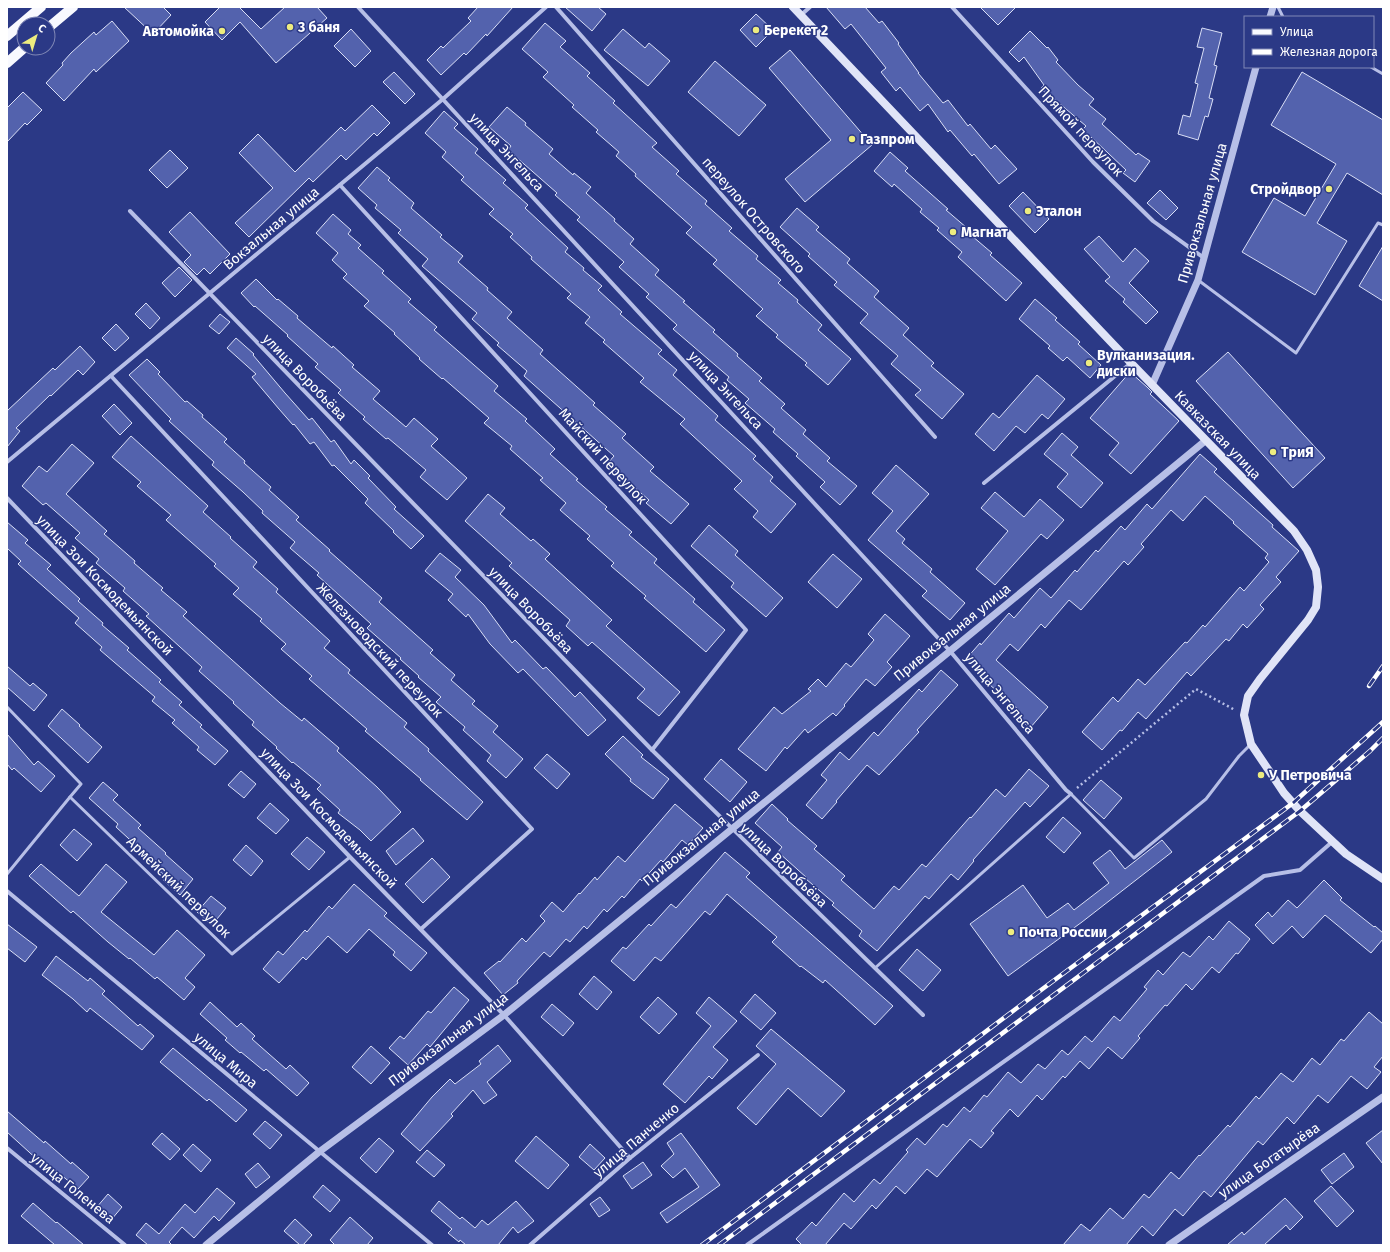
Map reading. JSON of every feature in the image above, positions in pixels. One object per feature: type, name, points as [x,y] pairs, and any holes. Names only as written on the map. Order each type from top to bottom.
[{"type":"main road","points":[[7,35],[40,7]]},
{"type":"main road","points":[[56,21],[73,7]]},
{"type":"main road","name":"Кавказская улица","points":[[792,7],[1205,441],[1294,531],[1307,550],[1316,570],[1318,587],[1316,607],[1308,620],[1248,696],[1244,715],[1251,744],[1284,793],[1332,842],[1346,854],[1383,879]]},
{"type":"main road","points":[[7,63],[16,55]]},
{"type":"street","name":"улица Энгельса","points":[[358,7],[950,651],[1066,790],[1071,794]]},
{"type":"street","name":"Вокзальная улица","points":[[7,462],[443,99],[546,7]]},
{"type":"street","name":"переулок Островского","points":[[556,7],[935,437]]},
{"type":"street","points":[[801,16],[810,7]]},
{"type":"street","name":"Прямой переулок","points":[[952,7],[1093,162],[1154,222],[1204,258]]},
{"type":"street","name":"Привокзальная улица","points":[[1152,385],[1198,280],[1256,68]]},
{"type":"street","name":"Майский переулок","points":[[340,185],[746,630],[652,750]]},
{"type":"street","name":"улица Воробьёва","points":[[130,211],[652,750],[923,1015]]},
{"type":"street","points":[[984,483],[1131,363]]},
{"type":"street","name":"Железноводский переулок","points":[[111,376],[532,829],[421,929]]},
{"type":"street","name":"Привокзальная улица","points":[[206,1245],[319,1152],[504,1015],[1205,441]]},
{"type":"street","name":"улица Зои Космодемьянской","points":[[7,498],[350,857],[504,1015],[630,1158]]},
{"type":"street","points":[[747,1245],[1264,876],[1300,870],[1332,842]]},
{"type":"street","name":"улица Мира","points":[[7,891],[432,1245]]},
{"type":"street","name":"улица Панченко","points":[[530,1245],[630,1158],[758,1055]]},
{"type":"street","name":"улица Богатырёва","points":[[1169,1245],[1383,1097]]},
{"type":"street","name":"улица Голенева","points":[[7,1148],[125,1245]]},
{"type":"lane","points":[[1278,7],[1282,16]]},
{"type":"lane","points":[[1373,68],[1383,74]]},
{"type":"lane","points":[[1198,280],[1296,354],[1378,223],[1383,225]]},
{"type":"lane","points":[[7,707],[81,784],[7,874]]},
{"type":"lane","points":[[875,968],[1071,794],[1134,858],[1206,800],[1251,744]]},
{"type":"lane","name":"Армейский переулок","points":[[70,797],[232,954],[350,857]]},
{"type":"path","points":[[1071,794],[1196,689],[1244,715]]},
{"type":"building","points":[[124,7],[163,7],[171,15],[153,34]]},
{"type":"building","name":"3 баня","points":[[220,7],[239,7],[261,29],[285,7],[317,7],[327,18],[276,63],[240,22],[222,40],[205,22]]},
{"type":"building","points":[[478,7],[513,7],[487,36],[486,34],[466,55],[464,53],[441,75],[427,60],[441,46],[443,48],[471,21],[468,18]]},
{"type":"building","points":[[565,7],[598,7],[606,14],[592,31]]},
{"type":"building","points":[[826,7],[865,7],[879,23],[882,21],[899,43],[898,44],[918,73],[943,103],[948,100],[968,126],[970,124],[991,149],[995,145],[1017,169],[999,184],[974,154],[972,156],[950,130],[948,132],[928,104],[920,111],[900,87],[896,91],[881,72],[886,68],[851,24],[845,29]]},
{"type":"building","points":[[980,7],[1016,7],[998,25]]},
{"type":"building","name":"Берекет 2","points":[[756,14],[773,30],[756,47],[740,30]]},
{"type":"building","points":[[112,21],[129,41],[96,72],[94,69],[64,101],[46,83],[63,65],[62,63],[71,53],[94,32],[96,35]]},
{"type":"building","points":[[545,23],[566,41],[560,47],[590,73],[587,76],[615,101],[613,103],[657,143],[652,147],[679,171],[676,174],[707,201],[705,204],[732,228],[729,231],[758,256],[756,259],[781,280],[778,283],[798,300],[797,302],[822,325],[818,330],[851,359],[828,385],[805,365],[807,363],[776,337],[778,335],[756,316],[763,309],[713,264],[717,260],[686,233],[692,227],[635,176],[636,174],[616,156],[619,152],[596,132],[598,130],[572,107],[574,105],[543,77],[548,72],[522,49]]},
{"type":"building","points":[[1202,28],[1222,33],[1214,65],[1217,66],[1209,98],[1213,99],[1208,117],[1205,116],[1198,140],[1178,134],[1183,115],[1190,117],[1198,84],[1195,83],[1204,48],[1197,47]]},
{"type":"building","points":[[351,29],[371,51],[355,67],[334,46]]},
{"type":"building","points":[[623,29],[645,48],[649,43],[670,61],[648,86],[604,50]]},
{"type":"building","points":[[1030,31],[1047,48],[1048,47],[1058,60],[1056,62],[1094,99],[1089,105],[1106,119],[1102,124],[1136,155],[1138,153],[1150,161],[1135,182],[1123,173],[1126,170],[1091,137],[1090,138],[1081,131],[1086,126],[1053,98],[1051,100],[1041,88],[1044,85],[1024,57],[1019,62],[1009,52]]},
{"type":"building","points":[[790,50],[872,145],[805,202],[785,179],[831,140],[769,68]]},
{"type":"building","points":[[715,61],[766,105],[739,136],[688,92]]},
{"type":"building","points":[[394,72],[415,94],[405,104],[383,82]]},
{"type":"building","name":"Стройдвор","points":[[1302,72],[1383,120],[1383,195],[1347,173],[1317,223],[1347,241],[1315,295],[1242,252],[1274,198],[1305,216],[1336,164],[1271,125]]},
{"type":"building","points":[[23,92],[42,110],[27,125],[25,123],[7,142],[7,108]]},
{"type":"building","points":[[372,105],[390,123],[377,136],[374,133],[346,160],[341,155],[313,182],[309,178],[249,237],[235,223],[273,188],[239,153],[258,134],[295,172],[341,127],[345,131]]},
{"type":"building","points":[[507,107],[553,149],[549,154],[573,175],[574,173],[591,187],[586,193],[615,219],[614,221],[634,239],[630,244],[659,270],[655,275],[685,301],[683,302],[715,330],[713,332],[762,378],[759,381],[785,404],[781,408],[806,430],[803,434],[830,458],[827,461],[857,486],[840,505],[820,487],[825,482],[796,456],[798,454],[773,432],[775,429],[745,403],[749,399],[727,380],[729,377],[673,329],[677,325],[646,297],[649,294],[619,267],[624,262],[577,220],[580,217],[555,195],[557,193],[508,150],[511,146],[489,127]]},
{"type":"building","points":[[444,111],[458,124],[454,128],[478,149],[475,153],[506,180],[503,183],[528,205],[525,208],[568,248],[565,252],[602,286],[598,290],[622,312],[620,314],[662,350],[658,354],[677,370],[673,375],[718,416],[715,420],[756,456],[753,459],[773,477],[770,481],[796,504],[771,533],[753,517],[758,511],[734,489],[742,481],[680,424],[685,419],[640,382],[644,378],[603,342],[605,340],[585,323],[590,317],[567,298],[571,294],[531,259],[532,257],[510,237],[513,234],[489,214],[494,209],[461,180],[464,177],[442,157],[446,152],[425,133]]},
{"type":"building","points":[[170,150],[188,168],[167,188],[149,170]]},
{"type":"building","points":[[890,152],[908,168],[905,171],[948,209],[946,210],[967,228],[965,230],[992,253],[990,255],[1022,283],[1006,301],[958,257],[962,252],[937,230],[939,228],[920,212],[922,209],[894,184],[892,187],[874,171]]},
{"type":"building","points":[[377,167],[390,178],[388,180],[414,203],[411,208],[442,235],[440,237],[463,256],[458,262],[488,288],[487,290],[512,312],[507,318],[543,350],[540,354],[595,403],[593,405],[626,434],[622,438],[654,467],[650,471],[689,504],[671,524],[646,503],[649,500],[607,464],[614,456],[524,376],[527,371],[497,345],[499,343],[472,319],[477,313],[422,266],[428,259],[398,233],[401,230],[375,208],[377,205],[358,188]]},
{"type":"building","points":[[1160,190],[1178,208],[1166,220],[1147,203]]},
{"type":"building","points":[[1023,192],[1049,219],[1035,233],[1009,206]]},
{"type":"building","points":[[797,208],[819,227],[816,230],[850,259],[847,263],[879,291],[874,297],[909,328],[903,335],[934,363],[931,366],[964,394],[942,419],[915,395],[921,390],[891,364],[898,356],[860,323],[868,314],[834,285],[837,282],[808,256],[810,254],[780,227]]},
{"type":"building","points":[[190,212],[230,254],[210,274],[204,268],[197,275],[184,262],[191,255],[169,232]]},
{"type":"building","points":[[333,214],[351,230],[348,234],[361,245],[358,248],[384,271],[382,273],[411,299],[408,302],[437,327],[434,330],[498,386],[494,391],[527,419],[525,421],[555,449],[550,454],[578,479],[576,480],[607,507],[605,509],[632,532],[629,535],[657,559],[654,563],[695,599],[693,602],[725,630],[706,652],[644,598],[646,596],[611,566],[614,563],[587,539],[590,536],[560,510],[566,503],[540,480],[543,478],[510,449],[512,446],[484,423],[489,418],[419,359],[420,358],[394,334],[395,333],[364,306],[369,301],[343,278],[347,274],[332,260],[338,253],[316,233]]},
{"type":"building","points":[[1099,236],[1123,262],[1135,248],[1149,261],[1129,283],[1158,312],[1146,324],[1123,302],[1125,299],[1105,281],[1110,277],[1084,249]]},
{"type":"building","points":[[1383,246],[1383,301],[1359,286]]},
{"type":"building","points":[[179,267],[192,280],[175,297],[162,283]]},
{"type":"building","points":[[256,279],[277,300],[278,299],[298,316],[297,318],[332,348],[333,346],[354,365],[352,367],[380,391],[373,399],[406,427],[414,418],[438,439],[431,446],[467,478],[447,500],[420,477],[426,470],[363,419],[365,417],[338,393],[341,390],[315,367],[318,364],[287,336],[288,335],[255,306],[254,307],[241,293]]},
{"type":"building","points":[[1035,299],[1057,318],[1055,320],[1080,342],[1078,344],[1101,365],[1090,378],[1067,357],[1063,361],[1048,348],[1050,346],[1019,319]]},
{"type":"building","points":[[146,303],[160,318],[150,329],[135,314]]},
{"type":"building","points":[[220,314],[230,322],[219,334],[209,326]]},
{"type":"building","points":[[116,324],[129,338],[115,351],[102,338]]},
{"type":"building","points":[[236,338],[254,354],[253,355],[309,420],[312,418],[331,442],[334,440],[351,464],[354,460],[370,476],[368,478],[396,507],[394,509],[424,536],[411,549],[365,503],[368,499],[334,465],[332,466],[314,442],[310,444],[294,424],[293,425],[252,377],[256,374],[227,348]]},
{"type":"building","points":[[80,346],[95,362],[83,375],[78,370],[51,396],[50,395],[16,428],[20,431],[7,447],[7,411],[53,368],[55,370]]},
{"type":"building","points":[[1228,352],[1325,458],[1293,488],[1196,381]]},
{"type":"building","points":[[147,359],[160,372],[158,374],[185,402],[187,401],[203,415],[202,417],[227,439],[224,442],[245,461],[244,463],[271,487],[269,490],[299,517],[296,520],[382,598],[379,602],[433,650],[430,653],[455,675],[451,680],[475,701],[472,704],[498,726],[493,732],[523,759],[506,778],[487,761],[491,755],[463,730],[465,727],[436,702],[441,697],[418,677],[419,676],[400,659],[401,658],[367,628],[371,624],[317,575],[319,573],[290,548],[295,542],[262,513],[263,511],[243,492],[212,465],[214,462],[169,421],[171,419],[129,375]]},
{"type":"building","points":[[1130,372],[1152,392],[1150,394],[1179,421],[1131,474],[1109,455],[1119,443],[1090,418]]},
{"type":"building","points":[[1037,375],[1065,399],[1048,419],[1042,414],[1025,433],[1016,426],[994,451],[975,434],[993,413],[999,418]]},
{"type":"building","points":[[114,404],[132,423],[120,435],[102,416]]},
{"type":"building","points":[[1062,433],[1078,447],[1071,455],[1103,483],[1081,508],[1057,487],[1068,474],[1044,454]]},
{"type":"building","points":[[131,436],[208,506],[203,512],[257,562],[253,567],[278,589],[276,592],[330,641],[324,648],[350,670],[348,673],[407,723],[404,727],[429,749],[428,751],[483,802],[467,820],[365,731],[367,729],[309,679],[312,676],[281,649],[286,644],[260,621],[262,619],[233,594],[239,588],[214,566],[216,564],[166,520],[171,515],[137,486],[141,482],[112,457]]},
{"type":"building","points":[[72,444],[94,463],[66,494],[107,531],[104,534],[163,588],[161,590],[187,612],[183,616],[280,703],[302,721],[304,718],[339,748],[337,751],[377,787],[401,812],[371,841],[360,830],[338,813],[340,810],[317,789],[321,785],[293,762],[292,763],[276,748],[277,747],[252,725],[254,722],[199,671],[202,667],[146,616],[149,614],[123,591],[125,588],[96,563],[99,559],[75,538],[80,533],[46,503],[43,505],[22,486],[39,466],[47,472]]},
{"type":"building","points":[[1200,454],[1217,469],[1214,472],[1273,525],[1272,527],[1299,551],[1276,577],[1281,582],[1260,605],[1264,609],[1247,628],[1243,624],[1229,641],[1226,639],[1191,676],[1187,672],[1146,719],[1138,712],[1122,731],[1120,730],[1102,750],[1082,732],[1113,697],[1118,702],[1138,679],[1145,685],[1185,642],[1187,643],[1203,625],[1205,627],[1240,587],[1244,591],[1269,562],[1265,558],[1268,554],[1205,496],[1183,521],[1171,510],[1141,544],[1144,547],[1128,565],[1124,561],[1081,610],[1069,600],[1045,628],[1041,624],[1018,651],[1010,644],[996,660],[1048,707],[1030,728],[1015,715],[1019,710],[990,685],[992,683],[966,659],[980,643],[981,645],[1009,613],[1014,618],[1040,588],[1051,598],[1075,570],[1077,572],[1096,550],[1098,552],[1121,526],[1125,530],[1147,504],[1152,509]]},
{"type":"building","points":[[896,465],[929,494],[896,531],[905,539],[902,543],[932,569],[930,572],[965,603],[950,620],[922,596],[927,591],[868,540],[893,511],[872,493]]},
{"type":"building","points":[[995,492],[1024,517],[1040,499],[1064,520],[1047,539],[1041,534],[995,585],[976,569],[1008,531],[981,508]]},
{"type":"building","points":[[488,494],[505,508],[500,514],[531,541],[533,539],[550,554],[545,559],[612,620],[606,626],[680,692],[659,716],[637,698],[645,689],[592,642],[588,646],[566,626],[570,620],[509,566],[512,563],[465,521]]},
{"type":"building","points":[[7,522],[28,540],[25,543],[51,565],[47,569],[80,599],[78,601],[103,623],[102,625],[129,648],[127,650],[161,680],[159,682],[182,702],[179,705],[202,725],[200,727],[228,751],[215,765],[197,750],[199,747],[172,723],[175,720],[152,701],[155,697],[100,650],[102,647],[75,623],[79,618],[18,564],[21,561],[7,548]]},
{"type":"building","points":[[709,525],[738,551],[735,555],[783,598],[766,617],[731,587],[734,583],[691,546]]},
{"type":"building","points":[[440,553],[461,570],[455,577],[484,605],[512,643],[515,640],[543,669],[546,667],[575,697],[580,692],[606,720],[588,736],[523,669],[518,673],[490,644],[468,614],[466,617],[448,600],[453,594],[425,571]]},
{"type":"building","points":[[833,554],[862,579],[837,608],[808,582]]},
{"type":"building","points":[[885,614],[910,636],[887,662],[892,667],[875,686],[866,679],[836,716],[833,713],[808,733],[805,729],[787,749],[785,747],[766,771],[738,749],[774,707],[782,714],[811,691],[808,689],[818,679],[826,687],[846,663],[851,667],[874,640],[868,634]]},
{"type":"building","points":[[7,666],[30,686],[33,683],[47,695],[34,711],[7,687]]},
{"type":"building","points":[[941,670],[958,685],[917,730],[919,732],[879,775],[867,765],[822,819],[806,805],[827,780],[821,775],[840,752],[849,760],[874,732],[878,736],[919,689],[922,692]]},
{"type":"building","points":[[62,709],[102,747],[88,763],[48,726]]},
{"type":"building","points":[[7,734],[34,765],[38,761],[55,776],[41,792],[14,768],[12,770],[7,764]]},
{"type":"building","points":[[623,736],[643,755],[641,757],[669,779],[653,799],[630,781],[631,779],[605,754]]},
{"type":"building","points":[[547,754],[570,774],[557,789],[534,768]]},
{"type":"building","points":[[721,759],[747,782],[730,802],[704,779]]},
{"type":"building","points":[[1029,769],[1049,786],[1030,807],[1025,802],[973,860],[974,861],[958,880],[951,874],[929,899],[925,896],[877,951],[859,936],[862,931],[832,905],[834,903],[778,852],[782,847],[755,823],[772,804],[788,819],[787,820],[817,846],[814,849],[845,876],[841,880],[874,909],[894,886],[899,890],[922,864],[926,867],[996,789],[1005,797]]},
{"type":"building","points":[[241,771],[256,784],[244,798],[228,785]]},
{"type":"building","points":[[1101,780],[1122,798],[1104,819],[1083,800]]},
{"type":"building","points":[[103,782],[118,795],[113,800],[141,825],[138,828],[193,879],[180,895],[163,880],[166,877],[138,852],[140,849],[116,827],[118,824],[89,798]]},
{"type":"building","points":[[270,803],[289,820],[276,834],[257,818]]},
{"type":"building","points":[[675,804],[703,828],[688,845],[682,840],[663,862],[661,860],[642,881],[640,879],[624,898],[622,896],[607,912],[604,909],[587,929],[584,926],[570,942],[566,939],[550,957],[544,952],[517,981],[518,983],[503,995],[484,973],[499,961],[500,962],[522,938],[526,942],[545,921],[540,916],[552,902],[563,912],[579,893],[580,894],[595,877],[597,880],[618,856],[625,862]]},
{"type":"building","points":[[1063,817],[1081,833],[1064,853],[1046,837]]},
{"type":"building","points":[[413,828],[424,841],[396,865],[386,851]]},
{"type":"building","points":[[74,829],[92,844],[77,861],[60,845]]},
{"type":"building","points":[[307,837],[325,852],[309,870],[291,854]]},
{"type":"building","points":[[1162,840],[1172,852],[1082,922],[1008,976],[970,924],[1023,885],[1047,918],[1068,903],[1074,910],[1109,883],[1093,863],[1110,850],[1125,869]]},
{"type":"building","points":[[246,845],[263,861],[251,876],[233,860]]},
{"type":"building","points":[[725,852],[750,873],[746,877],[893,1006],[875,1025],[825,980],[823,983],[801,966],[800,967],[772,942],[777,937],[727,894],[710,915],[705,911],[661,961],[655,957],[634,981],[611,961],[623,947],[626,949],[649,924],[651,926],[671,904],[676,908]]},
{"type":"building","points":[[432,858],[450,877],[423,903],[405,884]]},
{"type":"building","points":[[41,864],[79,896],[106,864],[127,882],[101,912],[154,955],[177,930],[205,955],[185,978],[195,987],[184,1000],[157,977],[155,979],[130,958],[129,959],[73,911],[71,913],[29,876]]},
{"type":"building","points":[[1324,880],[1342,898],[1340,900],[1383,933],[1383,939],[1371,953],[1325,915],[1303,938],[1292,926],[1273,944],[1255,925],[1268,912],[1272,917],[1288,900],[1297,908]]},
{"type":"building","points":[[354,884],[387,913],[384,916],[427,953],[411,971],[393,955],[395,952],[369,929],[347,953],[328,936],[306,960],[303,957],[279,983],[263,969],[278,951],[283,955],[305,930],[307,932],[329,906],[332,909]]},
{"type":"building","points":[[211,896],[226,908],[212,925],[197,912]]},
{"type":"building","points":[[1229,921],[1250,939],[1238,954],[1236,953],[1219,973],[1212,967],[1192,990],[1186,984],[1138,1036],[1140,1038],[1122,1059],[1108,1047],[1089,1069],[1080,1061],[1065,1078],[1063,1076],[1042,1100],[1037,1095],[1018,1117],[1010,1109],[991,1131],[994,1133],[981,1148],[970,1139],[937,1177],[927,1169],[905,1194],[896,1186],[876,1209],[872,1205],[851,1229],[844,1223],[825,1245],[802,1245],[796,1239],[812,1222],[816,1226],[844,1193],[854,1202],[874,1179],[880,1184],[908,1152],[906,1150],[917,1138],[925,1145],[943,1124],[947,1127],[964,1107],[970,1112],[984,1095],[987,1097],[1008,1072],[1021,1083],[1038,1064],[1045,1069],[1062,1050],[1068,1055],[1085,1036],[1092,1042],[1114,1016],[1120,1021],[1147,989],[1144,987],[1158,970],[1163,975],[1183,952],[1190,957],[1209,936],[1213,940]]},
{"type":"building","points":[[7,924],[37,947],[25,962],[7,948]]},
{"type":"building","points":[[917,949],[941,970],[923,991],[899,970]]},
{"type":"building","points":[[56,956],[88,981],[90,978],[105,991],[102,994],[138,1026],[140,1024],[154,1036],[142,1050],[90,1008],[87,1012],[42,975]]},
{"type":"building","points":[[594,976],[612,992],[597,1010],[579,994]]},
{"type":"building","points":[[454,987],[469,1000],[430,1047],[427,1044],[408,1065],[389,1048],[400,1036],[404,1039],[428,1011],[431,1013]]},
{"type":"building","points":[[755,994],[776,1013],[761,1030],[740,1012]]},
{"type":"building","points":[[658,997],[677,1014],[659,1034],[640,1017]]},
{"type":"building","points":[[709,997],[737,1021],[713,1047],[728,1060],[712,1079],[709,1076],[685,1103],[663,1084],[711,1026],[696,1013]]},
{"type":"building","points":[[210,1002],[237,1027],[241,1023],[255,1036],[252,1039],[286,1069],[290,1065],[309,1083],[297,1096],[266,1069],[264,1071],[241,1052],[240,1053],[225,1040],[227,1038],[200,1014]]},
{"type":"building","points":[[552,1004],[574,1023],[563,1036],[541,1017]]},
{"type":"building","points":[[1369,1012],[1383,1024],[1383,1056],[1374,1067],[1381,1072],[1367,1089],[1351,1076],[1328,1103],[1318,1095],[1294,1124],[1287,1117],[1263,1145],[1258,1141],[1211,1197],[1204,1191],[1183,1216],[1175,1209],[1153,1236],[1142,1226],[1126,1245],[1063,1245],[1081,1224],[1090,1231],[1110,1208],[1123,1219],[1144,1194],[1149,1198],[1171,1172],[1179,1179],[1199,1155],[1200,1156],[1228,1125],[1230,1127],[1256,1096],[1259,1099],[1281,1073],[1293,1082],[1312,1058],[1320,1065],[1341,1039],[1344,1041]]},
{"type":"building","points":[[771,1029],[845,1091],[821,1117],[788,1088],[756,1125],[737,1108],[776,1064],[756,1046]]},
{"type":"building","points":[[498,1045],[511,1061],[487,1082],[497,1095],[484,1104],[473,1090],[451,1114],[453,1116],[420,1151],[401,1134],[432,1097],[450,1079],[455,1084],[481,1064],[479,1061]]},
{"type":"building","points":[[371,1046],[390,1063],[371,1084],[352,1067]]},
{"type":"building","points":[[173,1048],[247,1110],[236,1122],[209,1099],[207,1101],[160,1062]]},
{"type":"building","points":[[7,1111],[44,1143],[45,1141],[71,1164],[72,1162],[89,1177],[78,1189],[54,1169],[51,1172],[7,1132]]},
{"type":"building","points":[[265,1121],[282,1135],[270,1149],[253,1134]]},
{"type":"building","points":[[1383,1130],[1383,1164],[1366,1143]]},
{"type":"building","points":[[162,1133],[180,1149],[170,1160],[152,1144]]},
{"type":"building","points":[[681,1133],[720,1185],[667,1223],[660,1213],[699,1187],[685,1168],[673,1178],[661,1166],[674,1154],[667,1143]]},
{"type":"building","points":[[536,1136],[569,1165],[548,1189],[515,1161]]},
{"type":"building","points":[[379,1138],[394,1151],[376,1173],[360,1158]]},
{"type":"building","points":[[193,1144],[211,1160],[201,1172],[183,1155]]},
{"type":"building","points":[[590,1144],[605,1158],[594,1170],[579,1157]]},
{"type":"building","points":[[427,1150],[445,1165],[434,1177],[416,1162]]},
{"type":"building","points":[[1344,1153],[1354,1167],[1332,1184],[1321,1170]]},
{"type":"building","points":[[643,1162],[652,1175],[632,1189],[623,1176]]},
{"type":"building","points":[[258,1163],[270,1177],[256,1188],[245,1174]]},
{"type":"building","points":[[323,1185],[340,1200],[330,1212],[313,1197]]},
{"type":"building","points":[[1331,1186],[1354,1211],[1337,1227],[1314,1201]]},
{"type":"building","points":[[217,1188],[235,1203],[219,1221],[214,1216],[194,1238],[182,1227],[169,1242],[172,1245],[148,1245],[136,1235],[146,1223],[159,1234],[185,1204],[195,1213]]},
{"type":"building","points":[[108,1194],[122,1207],[111,1220],[96,1208]]},
{"type":"building","points":[[600,1197],[610,1210],[599,1217],[590,1204]]},
{"type":"building","points":[[1285,1198],[1303,1217],[1290,1230],[1286,1225],[1264,1245],[1227,1245],[1242,1232],[1244,1235]]},
{"type":"building","points":[[439,1201],[460,1219],[462,1217],[475,1228],[482,1220],[488,1225],[516,1201],[534,1221],[518,1233],[513,1227],[498,1245],[466,1245],[460,1240],[459,1242],[448,1233],[452,1229],[431,1211]]},
{"type":"building","points":[[33,1203],[84,1245],[55,1245],[21,1216]]},
{"type":"building","points":[[350,1217],[373,1238],[367,1245],[335,1245],[330,1240]]},
{"type":"building","points":[[295,1219],[312,1235],[303,1245],[300,1245],[284,1231]]},
{"type":"railway","points":[[1369,686],[1383,666]]},
{"type":"railway","points":[[702,1245],[1293,803],[1383,722]]},
{"type":"railway","points":[[719,1245],[1300,811],[1383,738]]},
{"type":"place","name":"3 баня","points":[[290,27]]},
{"type":"place","name":"Берекет 2","points":[[756,30]]},
{"type":"place","name":"Автомойка","points":[[222,31]]},
{"type":"place","name":"Газпром","points":[[852,139]]},
{"type":"place","name":"Стройдвор","points":[[1329,189]]},
{"type":"place","name":"Эталон","points":[[1028,211]]},
{"type":"place","name":"Магнат","points":[[953,232]]},
{"type":"place","name":"Вулканизация. диски","points":[[1089,363]]},
{"type":"place","name":"ТриЯ","points":[[1273,452]]},
{"type":"place","name":"У Петровича","points":[[1261,775]]},
{"type":"place","name":"Почта России","points":[[1011,932]]}]
